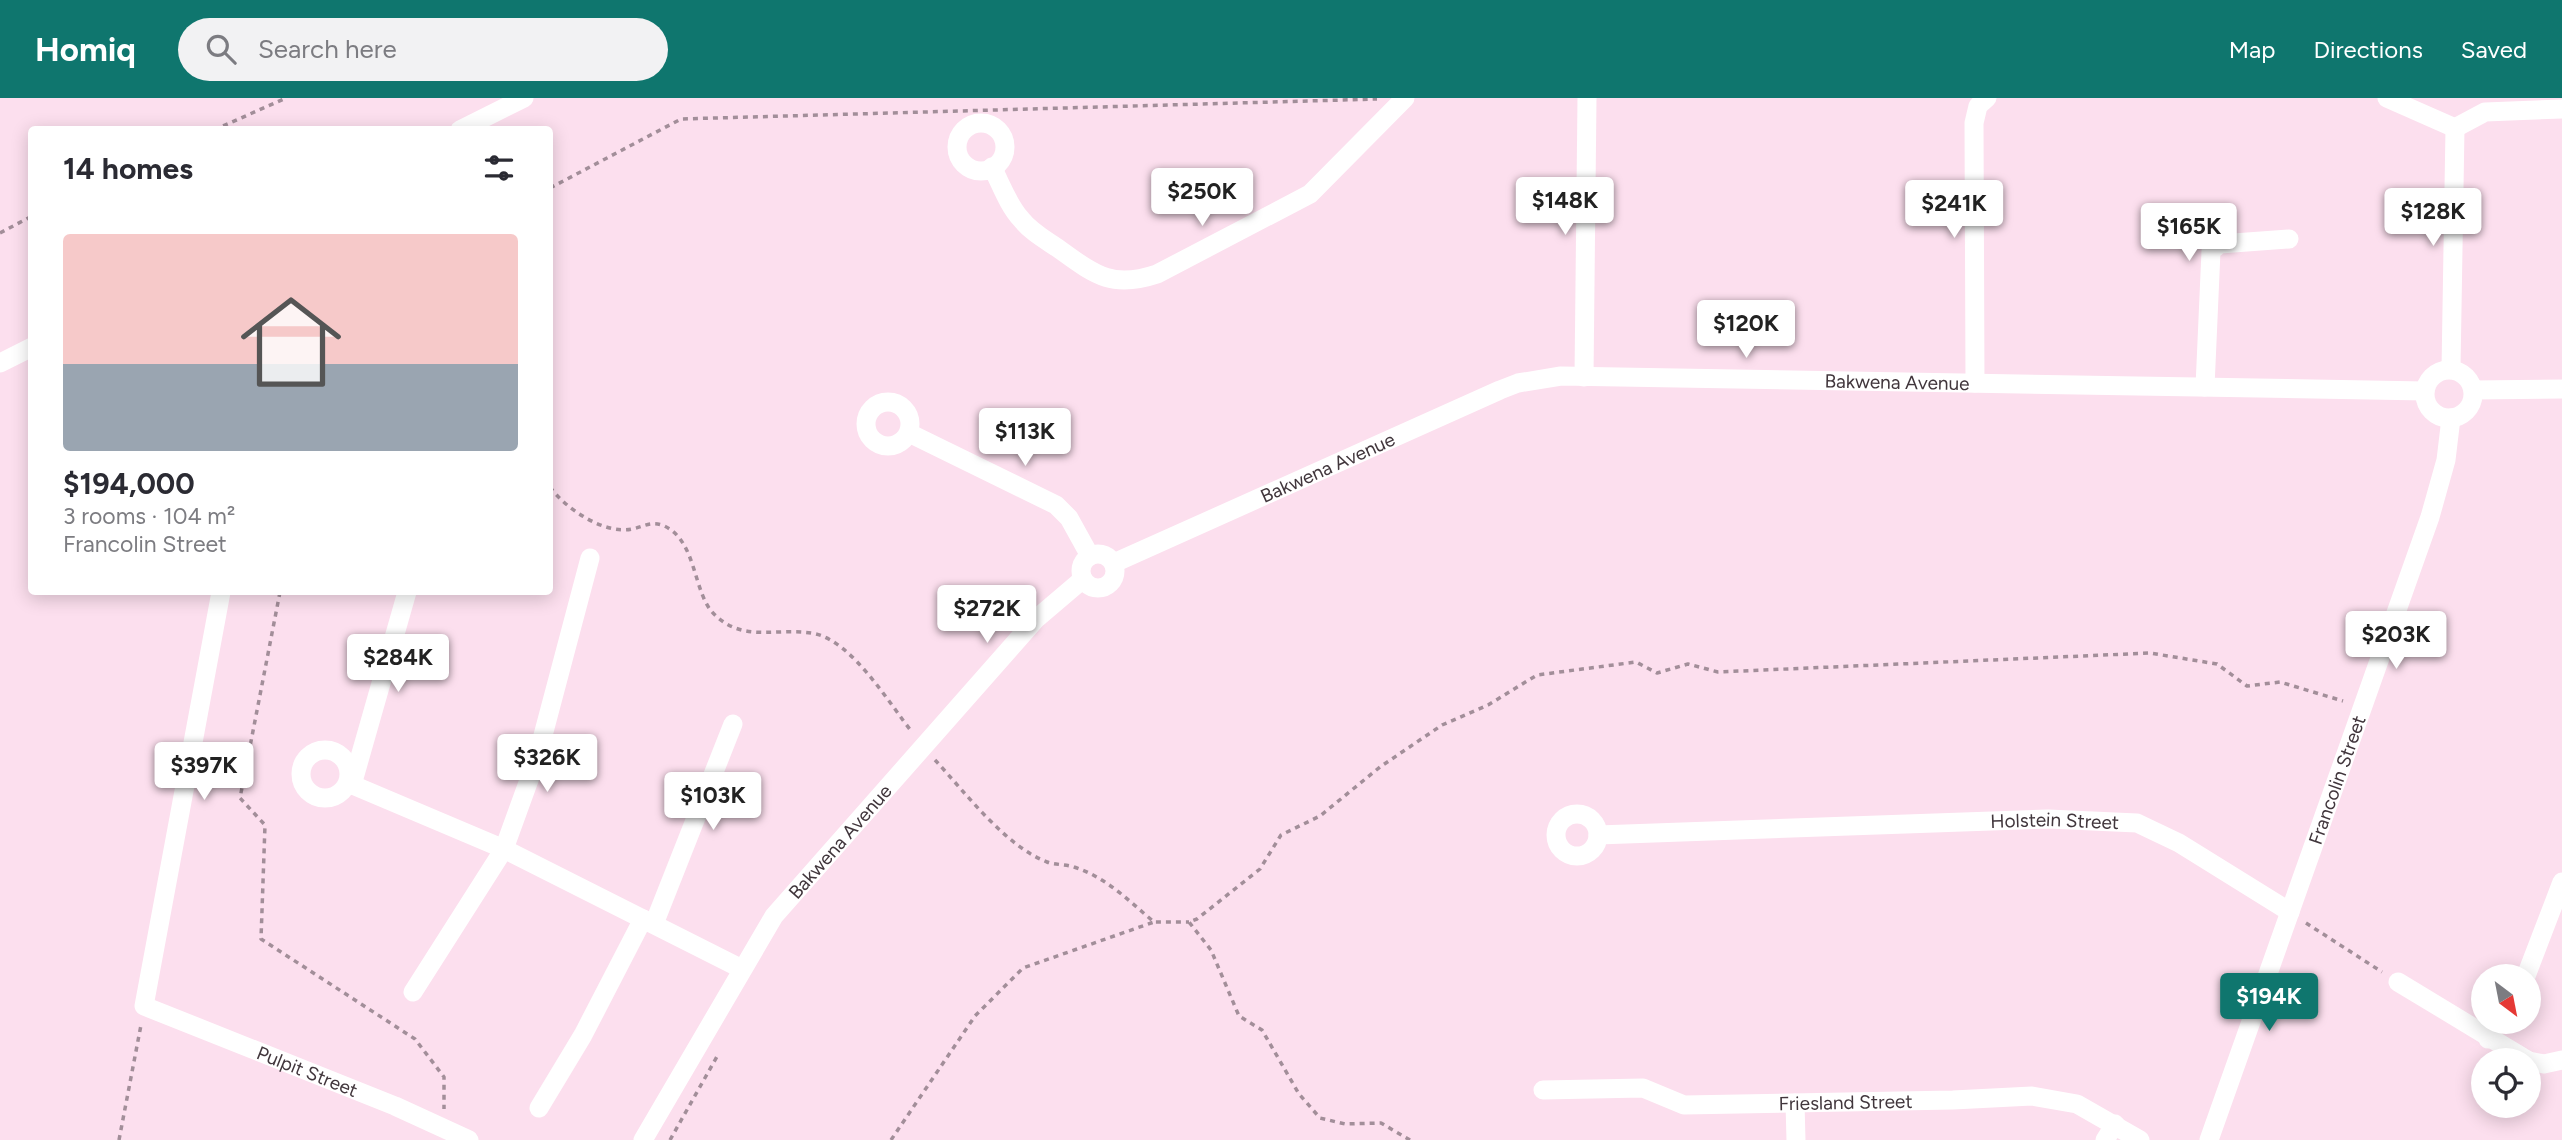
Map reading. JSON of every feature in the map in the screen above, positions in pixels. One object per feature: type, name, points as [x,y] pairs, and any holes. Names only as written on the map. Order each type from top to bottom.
[{"type":"street","points":[[468,126],[524,98]]},
{"type":"street","points":[[992,167],[1016,213],[1032,230],[1092,273],[1119,281],[1135,281],[1157,274],[1310,194],[1404,98]]},
{"type":"street","points":[[1584,377],[1587,98]]},
{"type":"street","points":[[2387,98],[2455,128]]},
{"type":"street","points":[[1975,383],[1974,123],[1978,101]]},
{"type":"street","points":[[2455,128],[2485,112],[2562,109]]},
{"type":"street","points":[[2451,369],[2455,128]]},
{"type":"street","points":[[2205,387],[2211,251],[2220,244],[2289,239]]},
{"type":"street","points":[[0,363],[28,349]]},
{"type":"street","points":[[2451,369],[2463,373],[2473,390],[2469,409],[2451,418],[2433,412],[2426,401],[2425,391],[2432,376],[2451,369]]},
{"type":"street","name":"Bakwena Avenue","points":[[1114,563],[1500,390],[1536,379],[1584,377],[2425,391]]},
{"type":"street","points":[[2473,390],[2562,389]]},
{"type":"street","name":"Francolin Street","points":[[2210,1140],[2438,491],[2451,418]]},
{"type":"street","points":[[909,433],[1056,505],[1069,518],[1090,556]]},
{"type":"street","points":[[1103,555],[1114,563],[1114,579],[1104,588],[1091,587],[1083,579],[1082,565],[1090,556],[1103,555]]},
{"type":"street","points":[[413,992],[505,849],[537,758],[590,558]]},
{"type":"street","name":"Bakwena Avenue","points":[[643,1140],[774,916],[922,745],[1036,619],[1083,579]]},
{"type":"street","points":[[144,1006],[220,595]]},
{"type":"street","points":[[406,595],[350,784],[505,849],[742,969]]},
{"type":"street","points":[[539,1108],[648,922],[733,724]]},
{"type":"street","name":"Holstein Street","points":[[1598,835],[2048,819],[2137,822],[2179,843],[2290,912]]},
{"type":"street","points":[[2531,964],[2562,882]]},
{"type":"street","points":[[2398,982],[2471,1019]]},
{"type":"street","name":"Pulpit Street","points":[[144,1006],[395,1106],[469,1140]]},
{"type":"street","points":[[2498,1034],[2513,1048]]},
{"type":"street","points":[[2541,1063],[2562,1060]]},
{"type":"street","name":"Friesland Street","points":[[1543,1090],[1643,1088],[1684,1105],[2032,1096],[2077,1104],[2110,1132],[2140,1140]]},
{"type":"street","points":[[1795,1103],[1796,1140]]},
{"type":"path","points":[[223,126],[286,98]]},
{"type":"path","points":[[553,186],[681,118],[1404,98]]},
{"type":"path","points":[[0,233],[28,218]]},
{"type":"path","points":[[553,490],[568,507],[602,524],[620,530],[648,523],[662,525],[676,533],[693,563],[712,613],[729,627],[749,634],[817,634],[839,645],[937,762],[986,815],[1014,840],[1046,862],[1074,867],[1111,884],[1154,922]]},
{"type":"path","points":[[279,595],[240,798],[265,825],[261,939],[415,1039],[444,1077],[444,1128]]},
{"type":"path","points":[[891,1140],[975,1016],[1023,968],[1154,922],[1189,922],[1197,919],[1260,869],[1281,835],[1320,816],[1380,767],[1442,725],[1488,705],[1537,675],[1636,662],[1657,673],[1688,664],[1718,671],[2150,653],[2217,664],[2247,685],[2280,682],[2362,707]]},
{"type":"path","points":[[929,771],[937,762]]},
{"type":"path","points":[[2290,912],[2398,982]]},
{"type":"path","points":[[1189,922],[1211,950],[1239,1016],[1262,1030],[1299,1094],[1320,1118],[1345,1124],[1381,1124],[1410,1140]]},
{"type":"path","points":[[119,1140],[144,1006]]},
{"type":"path","points":[[670,1140],[722,1047]]}]
